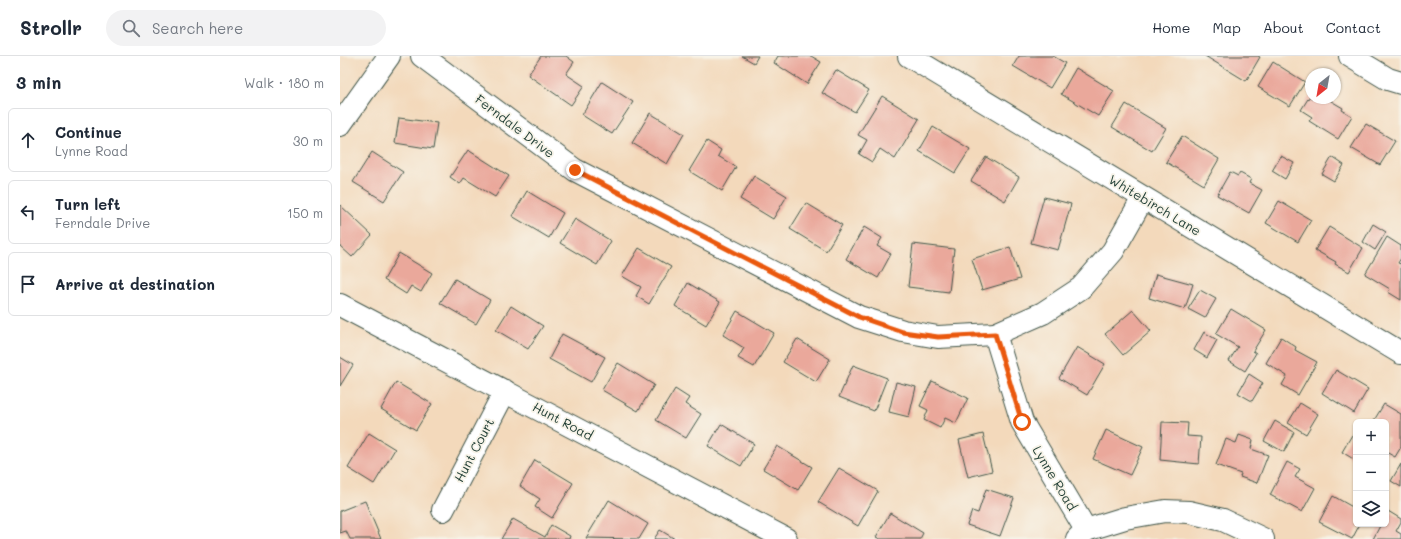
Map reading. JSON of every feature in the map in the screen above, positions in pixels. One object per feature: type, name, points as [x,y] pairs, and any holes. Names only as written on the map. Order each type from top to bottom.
[{"type":"street","points":[[340,125],[389,56]]},
{"type":"street","name":"Ferndale Drive","points":[[422,56],[575,170],[859,317],[903,332],[938,337],[995,334],[1043,313],[1081,288],[1113,251],[1143,198]]},
{"type":"street","name":"Whitebirch Lane","points":[[909,56],[1401,353]]},
{"type":"street","points":[[1350,56],[1388,79],[1401,83]]},
{"type":"street","name":"Hunt Road","points":[[340,305],[505,390],[786,539]]},
{"type":"street","name":"Lynne Road","points":[[995,334],[1022,422],[1082,535]]},
{"type":"street","name":"Hunt Court","points":[[443,510],[505,390]]},
{"type":"street","points":[[1082,535],[1125,518],[1165,511],[1189,512],[1223,520],[1264,539]]},
{"type":"building","points":[[541,56],[566,56],[574,62],[566,74],[584,86],[571,105],[528,75]]},
{"type":"building","points":[[742,56],[758,56],[754,63]]},
{"type":"building","points":[[778,56],[811,56],[821,62],[807,84],[774,63]]},
{"type":"building","points":[[1019,56],[1053,56],[1065,63],[1050,88],[1013,66]]},
{"type":"building","points":[[1205,56],[1258,56],[1260,57],[1246,81]]},
{"type":"building","points":[[1273,62],[1305,82],[1290,106],[1258,87]]},
{"type":"building","points":[[1076,68],[1114,91],[1098,116],[1061,94]]},
{"type":"building","points":[[836,70],[869,90],[855,112],[822,93]]},
{"type":"building","points":[[602,82],[633,102],[612,134],[582,115]]},
{"type":"building","points":[[882,96],[919,119],[895,159],[880,149],[872,162],[859,154],[867,140],[858,135]]},
{"type":"building","points":[[1126,104],[1166,128],[1152,151],[1112,127]]},
{"type":"building","points":[[1305,104],[1336,104],[1343,108],[1342,110],[1352,116],[1338,139],[1309,121],[1312,117],[1301,110]]},
{"type":"building","points":[[650,113],[684,134],[667,164],[632,143]]},
{"type":"building","points":[[399,118],[437,123],[433,149],[395,143]]},
{"type":"building","points":[[1366,124],[1395,141],[1380,165],[1351,148]]},
{"type":"building","points":[[933,127],[970,149],[955,173],[919,151]]},
{"type":"building","points":[[1182,136],[1219,159],[1204,185],[1166,162]]},
{"type":"building","points":[[707,141],[721,150],[718,156],[736,167],[722,191],[689,171]]},
{"type":"building","points":[[468,150],[509,176],[495,197],[464,178],[460,184],[450,177]]},
{"type":"building","points":[[372,152],[403,172],[384,201],[353,182]]},
{"type":"building","points":[[1281,156],[1294,163],[1285,179],[1272,171]]},
{"type":"building","points":[[986,157],[1019,177],[1005,201],[971,181]]},
{"type":"building","points":[[1332,157],[1344,165],[1334,181],[1322,174]]},
{"type":"building","points":[[1230,172],[1238,176],[1240,173],[1251,179],[1249,183],[1262,190],[1249,213],[1217,195]]},
{"type":"building","points":[[754,176],[787,196],[773,219],[740,199]]},
{"type":"building","points":[[527,191],[563,213],[549,238],[512,216]]},
{"type":"building","points":[[1044,197],[1071,204],[1058,250],[1031,243]]},
{"type":"building","points":[[1279,201],[1311,220],[1298,242],[1266,223]]},
{"type":"building","points":[[806,203],[842,225],[826,251],[790,229]]},
{"type":"building","points":[[340,205],[372,235],[352,257],[340,246]]},
{"type":"building","points":[[575,219],[611,241],[597,265],[560,243]]},
{"type":"building","points":[[1373,224],[1386,232],[1375,250],[1363,242]]},
{"type":"building","points":[[864,227],[882,238],[877,246],[891,254],[878,278],[846,259]]},
{"type":"building","points":[[1329,227],[1363,248],[1349,272],[1335,264],[1336,262],[1315,250]]},
{"type":"building","points":[[1387,237],[1401,246],[1401,258],[1398,263],[1401,264],[1401,300],[1388,292],[1390,289],[1365,274]]},
{"type":"building","points":[[913,244],[954,249],[949,292],[908,287]]},
{"type":"building","points":[[1010,247],[1020,279],[982,290],[972,259]]},
{"type":"building","points":[[639,248],[671,267],[649,304],[636,296],[641,287],[622,276]]},
{"type":"building","points":[[399,253],[432,273],[421,292],[411,286],[406,294],[384,280]]},
{"type":"building","points":[[1156,274],[1193,284],[1185,309],[1149,298]]},
{"type":"building","points":[[455,279],[490,300],[476,324],[440,303]]},
{"type":"building","points":[[688,283],[720,302],[706,325],[675,306]]},
{"type":"building","points":[[1200,290],[1216,299],[1205,318],[1188,309]]},
{"type":"building","points":[[511,306],[543,326],[528,349],[496,330]]},
{"type":"building","points":[[1231,309],[1266,330],[1253,351],[1256,353],[1245,371],[1229,361],[1238,347],[1216,334]]},
{"type":"building","points":[[1133,310],[1151,331],[1123,355],[1105,334]]},
{"type":"building","points":[[737,311],[774,333],[754,367],[738,358],[744,348],[723,335]]},
{"type":"building","points":[[1204,332],[1217,340],[1207,358],[1194,350]]},
{"type":"building","points":[[562,334],[605,357],[591,382],[549,359]]},
{"type":"building","points":[[1281,337],[1296,347],[1295,350],[1317,362],[1298,395],[1282,385],[1287,376],[1266,363]]},
{"type":"building","points":[[797,339],[830,359],[816,382],[783,362]]},
{"type":"building","points":[[1077,347],[1105,364],[1087,395],[1059,378]]},
{"type":"building","points":[[340,357],[353,365],[340,386]]},
{"type":"building","points":[[618,363],[654,385],[638,411],[602,390]]},
{"type":"building","points":[[853,365],[887,378],[874,411],[839,397]]},
{"type":"building","points":[[1336,370],[1368,389],[1354,413],[1322,393]]},
{"type":"building","points":[[1249,374],[1263,383],[1252,401],[1238,393]]},
{"type":"building","points":[[932,381],[968,398],[956,423],[945,418],[940,428],[924,420],[928,410],[920,406]]},
{"type":"building","points":[[396,382],[432,404],[416,430],[381,409]]},
{"type":"building","points":[[896,382],[916,387],[909,417],[889,412]]},
{"type":"building","points":[[675,389],[689,398],[685,404],[701,414],[686,438],[656,420]]},
{"type":"building","points":[[1300,403],[1318,414],[1306,434],[1288,423]]},
{"type":"building","points":[[1384,404],[1401,414],[1401,447],[1395,457],[1389,454],[1389,419],[1375,419]]},
{"type":"building","points":[[1275,421],[1294,432],[1284,452],[1264,441]]},
{"type":"building","points":[[1162,422],[1188,423],[1187,436],[1201,437],[1199,464],[1160,460]]},
{"type":"building","points":[[721,424],[754,444],[741,466],[708,446]]},
{"type":"building","points":[[1106,430],[1143,447],[1130,475],[1093,459]]},
{"type":"building","points":[[369,433],[395,449],[374,484],[348,468]]},
{"type":"building","points":[[983,434],[992,471],[968,477],[959,440]]},
{"type":"building","points":[[1239,435],[1253,440],[1251,449],[1268,455],[1257,483],[1240,477],[1241,474],[1216,465],[1226,439],[1236,443]]},
{"type":"building","points":[[1352,435],[1353,436],[1353,459],[1342,452]]},
{"type":"building","points":[[777,446],[812,467],[798,490],[763,469]]},
{"type":"building","points":[[535,460],[573,483],[552,518],[535,507],[540,499],[520,486]]},
{"type":"building","points":[[1287,462],[1300,469],[1295,477],[1315,488],[1302,512],[1270,495]]},
{"type":"building","points":[[1401,464],[1401,487],[1391,481]]},
{"type":"building","points":[[839,468],[878,491],[858,526],[818,502]]},
{"type":"building","points":[[986,489],[1014,498],[1000,536],[967,525],[972,511],[978,513]]},
{"type":"building","points":[[1333,496],[1353,507],[1353,527],[1358,527],[1352,539],[1319,522]]},
{"type":"building","points":[[609,500],[648,524],[639,539],[586,538]]},
{"type":"building","points":[[365,501],[381,539],[350,539],[346,531],[340,533],[340,511]]},
{"type":"building","points":[[1389,512],[1401,519],[1396,531],[1401,534],[1401,539],[1373,539],[1379,527],[1389,527]]},
{"type":"building","points":[[890,513],[923,533],[920,539],[880,539],[876,537]]},
{"type":"building","points":[[513,519],[545,537],[551,525],[570,536],[569,539],[501,539]]},
{"type":"building","points":[[660,530],[675,539],[654,539]]},
{"type":"route","points":[[575,170],[859,317],[903,332],[938,337],[995,334],[1022,422]]}]
